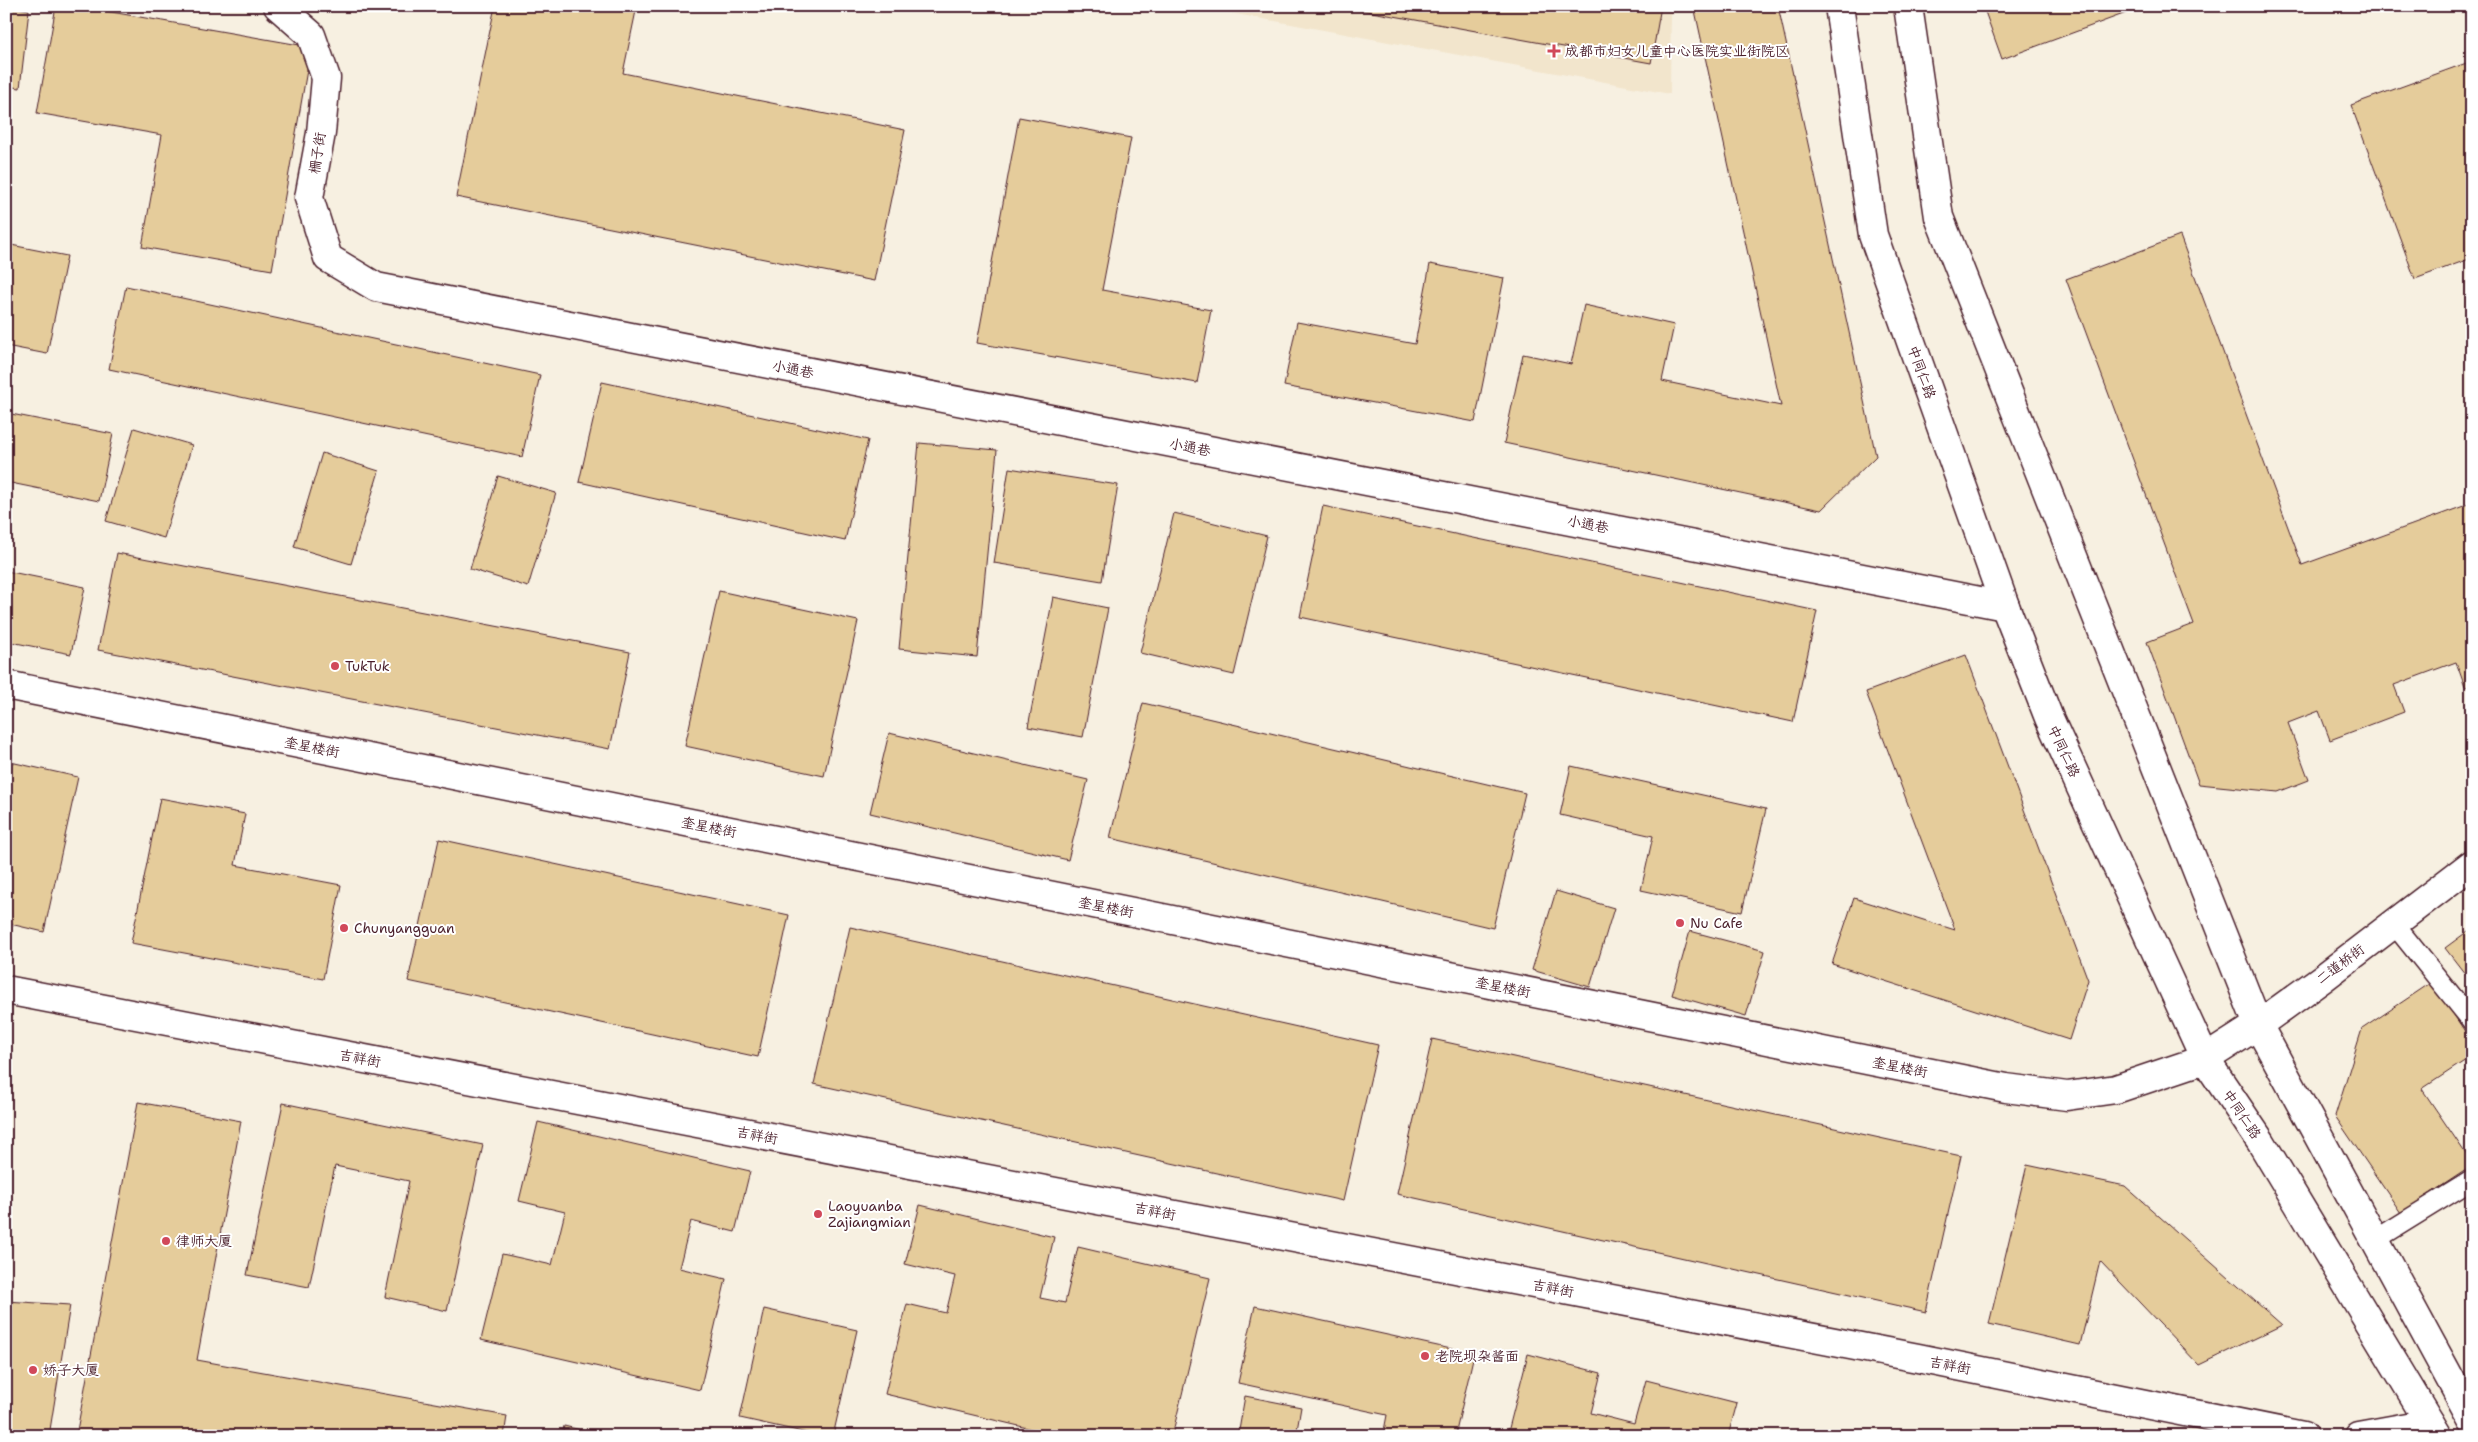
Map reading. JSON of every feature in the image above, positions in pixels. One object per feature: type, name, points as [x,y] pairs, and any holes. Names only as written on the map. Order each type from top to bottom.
[{"type":"street","name":"栅子街","points":[[278,6],[311,35],[326,78],[321,133],[309,198],[328,258],[376,287]]},
{"type":"street","name":"中同仁路","points":[[1839,6],[1873,235],[2005,606],[2049,718],[2205,1059],[2261,1142],[2434,1429]]},
{"type":"street","points":[[1908,6],[1939,217],[2258,1025],[2472,1419]]},
{"type":"street","name":"小通巷","points":[[376,287],[2005,606]]},
{"type":"street","name":"奎星楼街","points":[[6,685],[2006,1088],[2067,1096],[2116,1089],[2205,1059]]},
{"type":"street","name":"二道桥街","points":[[2205,1059],[2258,1025],[2472,864]]},
{"type":"street","name":"吉祥街","points":[[6,990],[1918,1358],[2303,1436]]},
{"type":"street","points":[[2358,1436],[2434,1429]]},
{"type":"lane","points":[[2394,924],[2472,1021]]},
{"type":"lane","points":[[2374,1240],[2472,1180]]},
{"type":"shaded area","name":"成都市妇女儿童中心医院实业街院区","points":[[1204,6],[1671,6],[1670,94],[1204,8]]},
{"type":"building","points":[[6,6],[29,10],[20,88],[6,86]]},
{"type":"building","points":[[56,6],[77,6],[311,47],[272,270],[142,247],[162,135],[37,113]]},
{"type":"building","points":[[495,6],[637,6],[623,73],[905,130],[874,281],[456,197]]},
{"type":"building","points":[[1339,6],[1661,6],[1651,63]]},
{"type":"building","points":[[1694,6],[1778,6],[1876,456],[1821,510],[1504,443],[1523,354],[1571,364],[1584,305],[1674,325],[1662,381],[1781,406]]},
{"type":"building","points":[[1983,6],[2145,6],[2002,59]]},
{"type":"building","points":[[2472,61],[2472,258],[2415,279],[2351,105]]},
{"type":"building","points":[[1019,117],[1131,138],[1102,290],[1211,310],[1197,383],[977,343]]},
{"type":"building","points":[[2180,236],[2302,565],[2472,503],[2472,685],[2465,687],[2456,662],[2394,685],[2404,712],[2330,740],[2319,711],[2288,723],[2309,780],[2278,792],[2199,784],[2147,642],[2194,624],[2066,279]]},
{"type":"building","points":[[6,244],[67,256],[47,354],[6,346]]},
{"type":"building","points":[[1430,264],[1504,278],[1475,422],[1284,386],[1297,322],[1415,344]]},
{"type":"building","points":[[126,286],[540,375],[522,457],[109,369]]},
{"type":"building","points":[[602,382],[868,440],[845,541],[579,482]]},
{"type":"building","points":[[6,413],[113,434],[99,501],[6,482]]},
{"type":"building","points":[[134,428],[192,445],[164,538],[106,521]]},
{"type":"building","points":[[919,443],[997,450],[977,657],[899,649]]},
{"type":"building","points":[[322,453],[379,471],[351,564],[294,547]]},
{"type":"building","points":[[1009,468],[1118,485],[1102,581],[994,563]]},
{"type":"building","points":[[498,476],[556,493],[528,587],[470,569]]},
{"type":"building","points":[[1323,506],[1817,611],[1793,722],[1300,617]]},
{"type":"building","points":[[1174,513],[1267,536],[1234,675],[1140,653]]},
{"type":"building","points":[[117,553],[630,652],[610,749],[98,650]]},
{"type":"building","points":[[6,571],[85,587],[71,654],[6,641]]},
{"type":"building","points":[[719,591],[858,621],[824,776],[685,746]]},
{"type":"building","points":[[1053,597],[1108,608],[1083,737],[1028,727]]},
{"type":"building","points":[[1966,655],[2088,980],[2069,1040],[1832,964],[1854,898],[1955,930],[1866,692]]},
{"type":"building","points":[[1143,703],[1525,793],[1493,928],[1110,838]]},
{"type":"building","points":[[889,733],[1088,780],[1068,860],[870,813]]},
{"type":"building","points":[[6,761],[78,777],[44,932],[6,923]]},
{"type":"building","points":[[1571,766],[1766,809],[1742,912],[1641,890],[1653,836],[1560,815]]},
{"type":"building","points":[[160,798],[245,814],[235,865],[341,885],[323,979],[131,943]]},
{"type":"building","points":[[439,839],[789,915],[758,1057],[408,981]]},
{"type":"building","points":[[1556,891],[1614,908],[1590,987],[1532,970]]},
{"type":"building","points":[[850,927],[1378,1045],[1343,1201],[814,1084]]},
{"type":"building","points":[[2472,928],[2472,983],[2445,948]]},
{"type":"building","points":[[1690,931],[1765,951],[1746,1016],[1672,995]]},
{"type":"building","points":[[2432,982],[2472,1042],[2472,1056],[2422,1089],[2472,1163],[2472,1166],[2401,1213],[2335,1116],[2362,1029]]},
{"type":"building","points":[[1432,1039],[1961,1156],[1926,1312],[1397,1194]]},
{"type":"building","name":"律师大厦","points":[[138,1102],[241,1121],[197,1360],[507,1416],[504,1436],[76,1436]]},
{"type":"building","points":[[283,1103],[483,1145],[447,1311],[385,1297],[409,1181],[335,1166],[309,1287],[247,1275]]},
{"type":"building","points":[[538,1122],[750,1171],[735,1232],[691,1221],[679,1268],[726,1279],[700,1390],[481,1340],[502,1254],[552,1265],[565,1212],[519,1201]]},
{"type":"building","points":[[2027,1165],[2125,1186],[2282,1325],[2199,1365],[2100,1261],[2080,1345],[1989,1324]]},
{"type":"building","points":[[920,1205],[1054,1237],[1040,1298],[1065,1303],[1078,1247],[1210,1278],[1172,1436],[1061,1436],[885,1394],[907,1304],[946,1313],[955,1276],[905,1264]]},
{"type":"building","name":"娇子大厦","points":[[6,1301],[70,1305],[49,1436],[6,1436]]},
{"type":"building","points":[[1255,1306],[1474,1354],[1455,1436],[1383,1436],[1387,1415],[1238,1383]]},
{"type":"building","points":[[764,1309],[857,1330],[833,1436],[821,1436],[740,1418]]},
{"type":"building","points":[[1528,1354],[1601,1373],[1591,1413],[1634,1424],[1646,1380],[1737,1403],[1728,1436],[1507,1436]]},
{"type":"building","points":[[1245,1396],[1301,1407],[1296,1436],[1238,1436]]},
{"type":"building","points":[[564,1426],[607,1436],[562,1436]]},
{"type":"place","name":"成都市妇女儿童中心医院实业街院区","points":[[1554,51]]},
{"type":"place","name":"TukTuk","points":[[335,666]]},
{"type":"place","name":"Nu Cafe","points":[[1680,923]]},
{"type":"place","name":"Chunyangguan","points":[[344,928]]},
{"type":"place","name":"Laoyuanba Zajiangmian","points":[[818,1214]]},
{"type":"place","name":"律师大厦","points":[[166,1241]]},
{"type":"place","name":"老院坝杂酱面","points":[[1425,1356]]},
{"type":"place","name":"娇子大厦","points":[[33,1370]]}]
